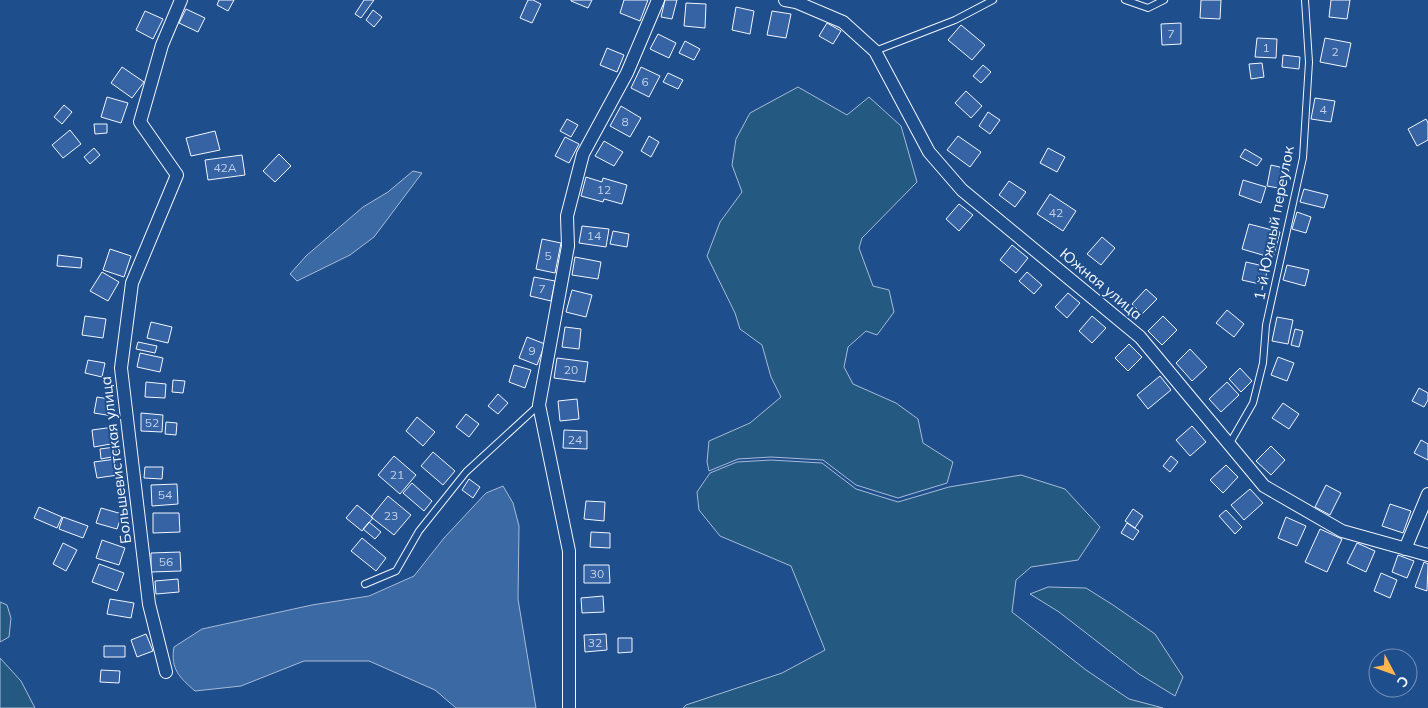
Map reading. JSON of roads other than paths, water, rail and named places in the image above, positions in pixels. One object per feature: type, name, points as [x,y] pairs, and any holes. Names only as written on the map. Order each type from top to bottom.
[{"type":"street","name":"Большевистская улица","points":[[166,672],[149,604],[121,368],[132,283],[177,175],[140,122],[162,45],[181,0]]},
{"type":"street","points":[[569,708],[569,551],[539,405],[568,246],[567,216],[583,154],[628,73],[658,0]]},
{"type":"street","name":"Южная улица","points":[[785,0],[796,2],[843,22],[875,52],[929,152],[962,190],[1140,337],[1264,486],[1342,531],[1428,555]]},
{"type":"street","points":[[1405,549],[1428,494]]},
{"type":"lane","points":[[875,52],[955,20],[993,0]]},
{"type":"lane","points":[[1125,0],[1148,8],[1164,0]]},
{"type":"lane","name":"1-й Южный переулок","points":[[1230,443],[1253,403],[1263,364],[1266,325],[1302,158],[1309,62],[1305,0]]},
{"type":"lane","points":[[365,584],[396,570],[420,531],[466,472],[539,405]]}]
